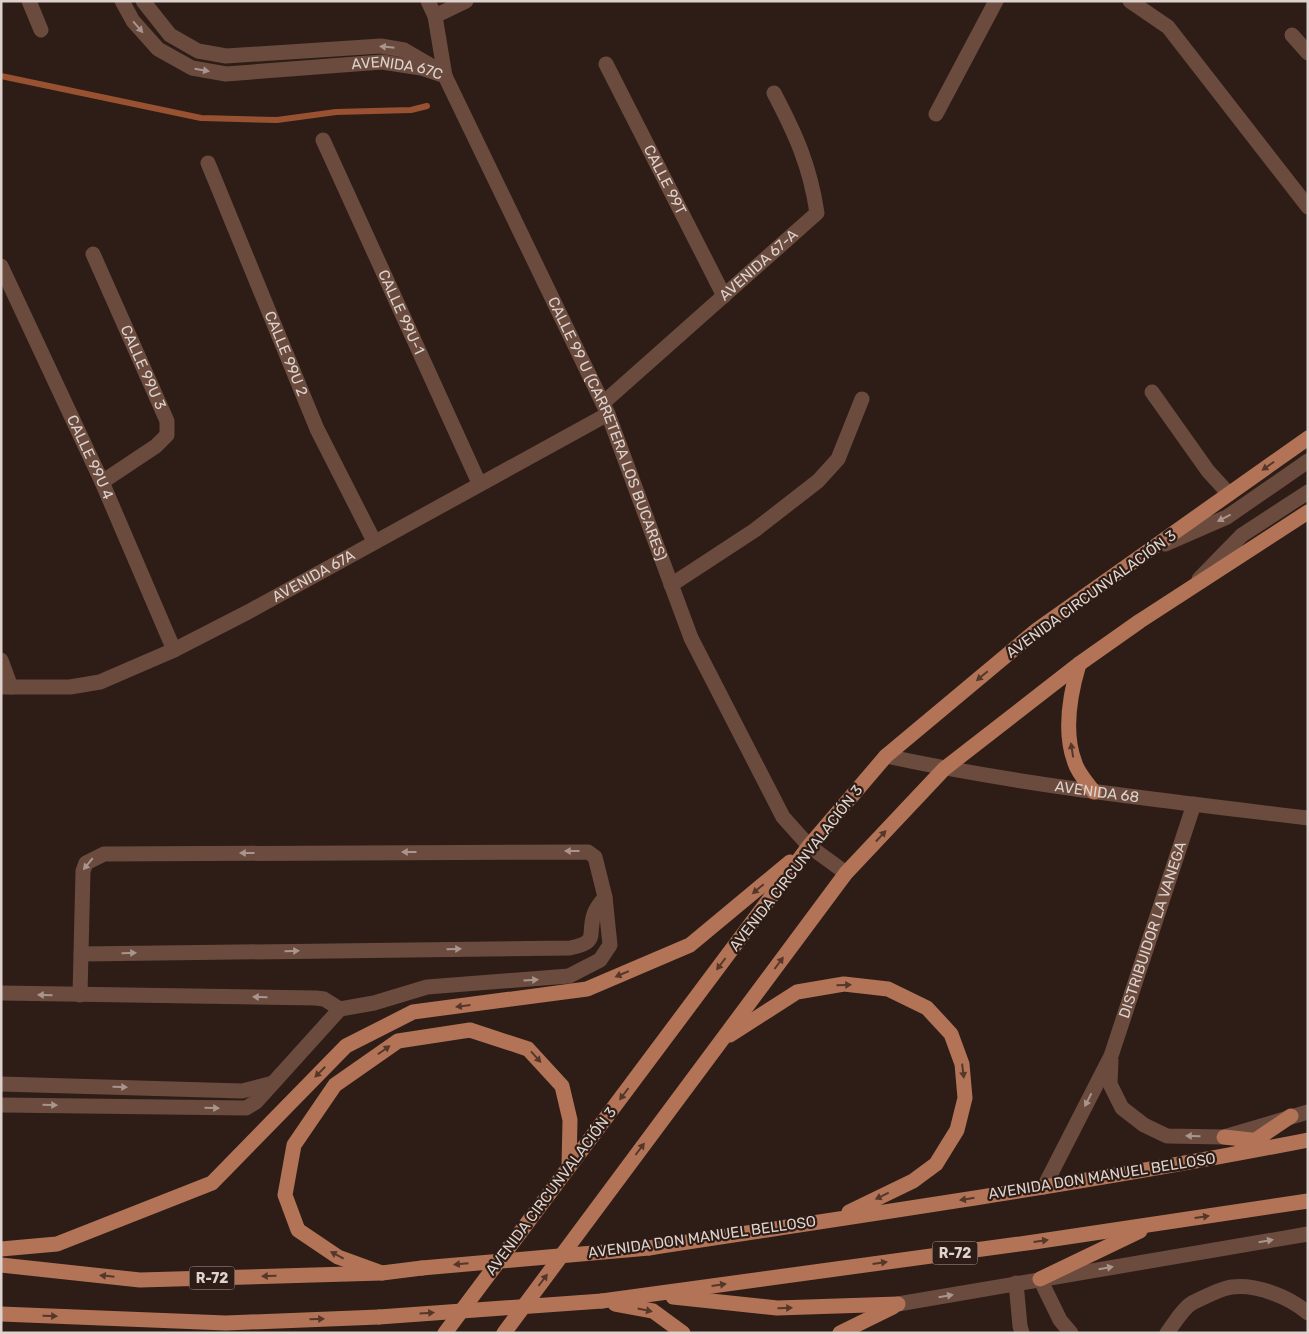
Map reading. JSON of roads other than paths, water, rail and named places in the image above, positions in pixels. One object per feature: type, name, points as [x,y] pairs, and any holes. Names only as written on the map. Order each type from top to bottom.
[{"type":"main road","name":"AVENIDA CIRCUNVALACIÓN 3","points":[[445,1333],[809,846],[886,756],[1038,629],[1308,438]]},
{"type":"main road","points":[[504,1333],[846,873],[944,768],[1079,664],[1189,589],[1308,512]]},
{"type":"main road","points":[[1079,664],[1070,691],[1068,724],[1075,764],[1094,792]]},
{"type":"main road","points":[[1,1250],[57,1244],[212,1183],[346,1046],[413,1012],[587,988],[690,945],[809,846]]},
{"type":"main road","points":[[722,1040],[797,992],[844,984],[888,989],[927,1008],[951,1034],[962,1064],[965,1098],[957,1130],[936,1164],[913,1181],[834,1219]]},
{"type":"main road","points":[[382,1273],[338,1257],[298,1230],[285,1195],[294,1145],[335,1085],[398,1041],[470,1030],[528,1048],[562,1086],[570,1120],[569,1167]]},
{"type":"main road","points":[[1235,1155],[1292,1116]]},
{"type":"main road","points":[[1224,1137],[1281,1145]]},
{"type":"main road","name":"AVENIDA DON MANUEL BELLOSO","points":[[1,1265],[140,1280],[382,1273],[649,1248],[1044,1187],[1235,1155],[1308,1140]]},
{"type":"main road","name":"R-72","points":[[1,1314],[226,1323],[379,1316],[602,1301],[1308,1202]]},
{"type":"main road","name":"R-72","points":[[1040,1279],[1154,1224]]},
{"type":"main road","name":"R-72","points":[[650,1294],[777,1308],[898,1304]]},
{"type":"main road","points":[[602,1301],[653,1311],[683,1333]]},
{"type":"main road","points":[[840,1333],[898,1304]]},
{"type":"main road","points":[[184,1333],[226,1323]]},
{"type":"street","points":[[29,1],[42,30]]},
{"type":"street","name":"AVENIDA 67C","points":[[122,1],[133,21],[158,49],[192,68],[226,74],[382,62],[421,68],[445,76]]},
{"type":"street","name":"AVENIDA 67C","points":[[143,1],[170,35],[198,51],[226,56],[381,46],[404,50],[420,58],[445,76]]},
{"type":"street","name":"CALLE 99 U (CARRETERA LOS BUCARES)","points":[[428,1],[434,16],[445,76],[606,408],[691,638],[783,817],[809,846],[846,873]]},
{"type":"street","points":[[434,16],[466,1]]},
{"type":"street","points":[[936,114],[996,1]]},
{"type":"street","points":[[1130,1],[1168,27],[1308,207]]},
{"type":"street","points":[[1292,35],[1308,53]]},
{"type":"street","name":"CALLE 99T","points":[[606,64],[724,296]]},
{"type":"street","name":"AVENIDA 67-A","points":[[606,408],[724,296],[817,213],[813,186],[802,149],[774,93]]},
{"type":"street","name":"CALLE 99U-1","points":[[323,140],[479,483]]},
{"type":"street","name":"CALLE 99U 2","points":[[208,163],[317,429],[374,541]]},
{"type":"street","name":"CALLE 99U 3","points":[[93,254],[168,421],[167,435],[156,446],[102,482]]},
{"type":"street","name":"CALLE 99U 4","points":[[1,266],[102,482],[174,650]]},
{"type":"street","points":[[1152,392],[1208,471],[1229,494]]},
{"type":"street","points":[[671,585],[755,530],[818,481],[838,459],[862,399]]},
{"type":"street","name":"AVENIDA 67A","points":[[6,687],[70,687],[100,682],[174,650],[248,612],[479,483],[606,408]]},
{"type":"street","points":[[1150,550],[1227,518],[1308,461]]},
{"type":"street","points":[[1189,589],[1242,535],[1308,492]]},
{"type":"street","points":[[1,660],[6,687]]},
{"type":"street","name":"AVENIDA 68","points":[[886,756],[944,768],[1094,792],[1308,818]]},
{"type":"street","name":"DISTRIBUIDOR LA VANEGA","points":[[1044,1187],[1111,1056],[1194,804]]},
{"type":"street","points":[[1,1105],[246,1108],[256,1102],[340,1009],[374,1003],[427,987],[545,980],[569,976],[590,968],[600,960],[610,945],[605,897],[595,857],[588,852],[104,854],[86,863],[83,871],[80,995]]},
{"type":"street","points":[[81,954],[570,948],[589,942],[592,937],[594,914],[605,897]]},
{"type":"street","points":[[1,994],[316,998],[324,999],[340,1009]]},
{"type":"street","name":"DISTRIBUIDOR LA VANEGA","points":[[1111,1056],[1110,1084],[1122,1108],[1144,1125],[1167,1136],[1224,1137],[1308,1112]]},
{"type":"street","points":[[1,1084],[242,1091],[273,1083]]},
{"type":"street","name":"R-72","points":[[898,1304],[1308,1234]]},
{"type":"street","points":[[1040,1279],[1060,1320],[1071,1333]]},
{"type":"street","points":[[1016,1283],[1022,1333]]},
{"type":"street","points":[[1167,1333],[1190,1304],[1231,1287],[1254,1289],[1276,1295],[1295,1302],[1308,1312]]},
{"type":"waterway","points":[[1,76],[201,118],[277,120],[336,112],[411,110],[427,106]]}]
